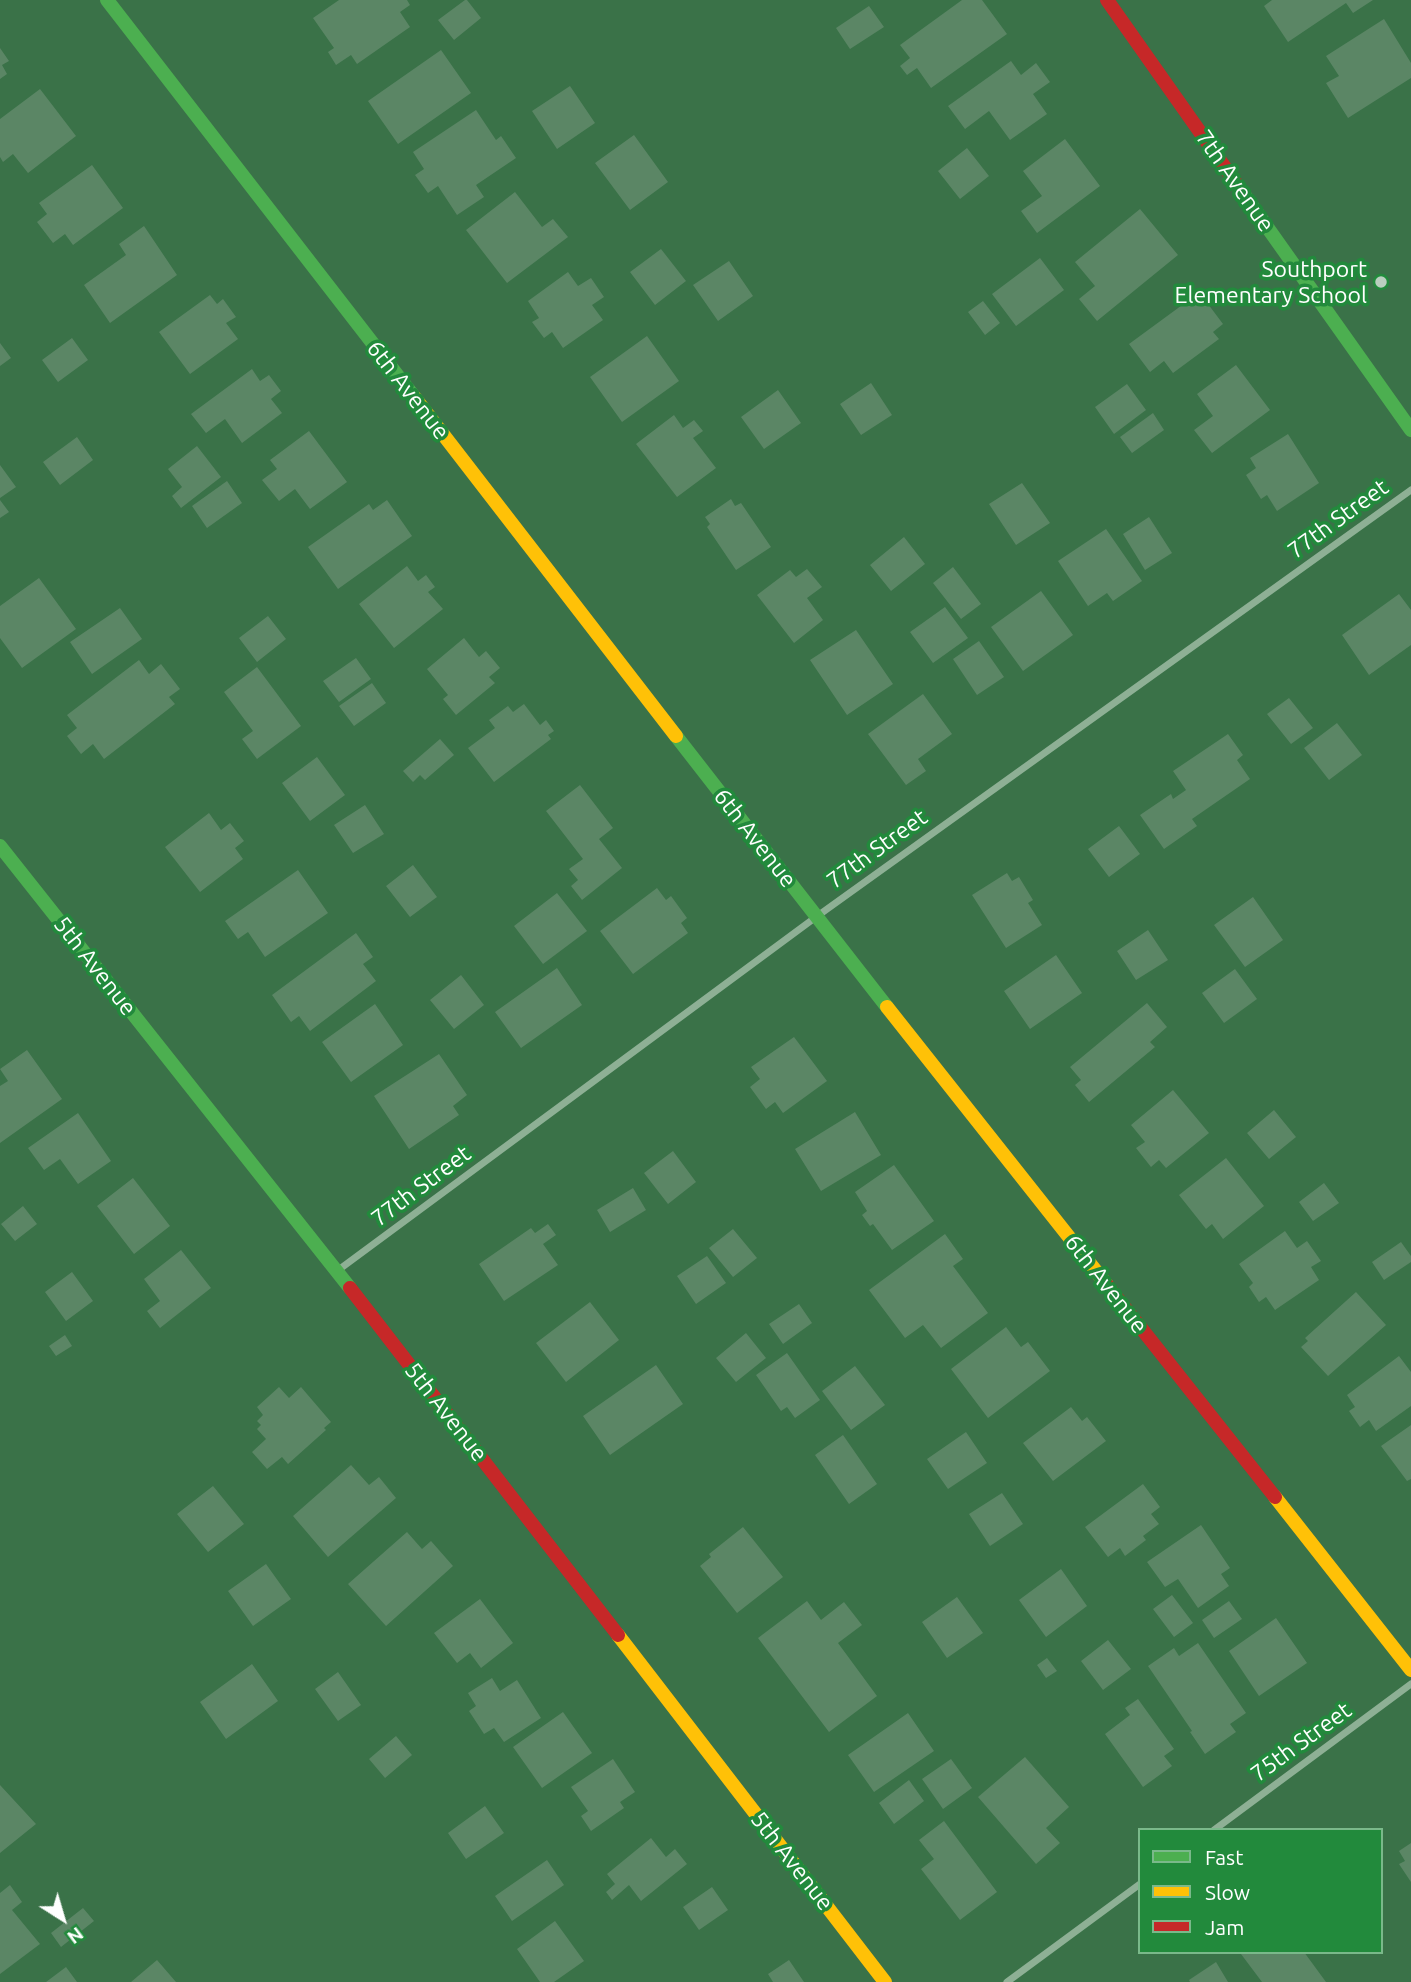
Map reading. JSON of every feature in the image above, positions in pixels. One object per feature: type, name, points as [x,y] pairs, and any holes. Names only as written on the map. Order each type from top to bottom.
[{"type":"street","name":"6th Avenue","points":[[107,0],[816,917],[1411,1670]]},
{"type":"street","name":"7th Avenue","points":[[1107,0],[1411,430]]},
{"type":"street","name":"77th Street","points":[[337,1271],[816,917],[1411,490]]},
{"type":"street","name":"5th Avenue","points":[[0,846],[337,1271],[885,1982]]},
{"type":"street","name":"75th Street","points":[[1217,1828],[1411,1685]]},
{"type":"street","points":[[1007,1982],[1138,1885]]},
{"type":"building","points":[[339,0],[407,0],[410,5],[400,12],[410,27],[357,64],[351,55],[336,65],[328,52],[334,48],[313,18]]},
{"type":"building","points":[[465,0],[481,18],[454,40],[438,20]]},
{"type":"building","points":[[962,0],[982,0],[1007,34],[931,88],[917,68],[907,75],[900,66],[910,58],[900,45]]},
{"type":"building","points":[[1272,0],[1373,0],[1353,13],[1346,3],[1288,42],[1264,6]]},
{"type":"building","points":[[869,6],[884,27],[850,49],[836,28]]},
{"type":"building","points":[[1384,19],[1411,63],[1411,78],[1348,118],[1326,83],[1339,76],[1326,56]]},
{"type":"building","points":[[0,48],[9,61],[2,65],[7,74],[0,79]]},
{"type":"building","points":[[441,50],[471,93],[398,144],[368,101]]},
{"type":"building","points":[[1011,61],[1021,75],[1036,63],[1050,82],[1033,94],[1047,114],[1010,140],[989,111],[965,129],[948,106]]},
{"type":"building","points":[[570,86],[595,123],[557,149],[532,111]]},
{"type":"building","points":[[40,89],[76,136],[28,173],[13,154],[3,162],[0,157],[0,119]]},
{"type":"building","points":[[476,110],[496,140],[501,136],[516,158],[476,185],[484,197],[457,215],[438,186],[428,193],[415,175],[424,169],[413,152]]},
{"type":"building","points":[[634,135],[668,182],[630,210],[595,163]]},
{"type":"building","points":[[1065,139],[1100,186],[1037,233],[1021,211],[1042,196],[1023,171]]},
{"type":"building","points":[[967,148],[989,176],[960,199],[938,171]]},
{"type":"building","points":[[92,165],[123,208],[73,245],[65,234],[53,243],[37,222],[47,214],[39,203]]},
{"type":"building","points":[[515,192],[542,227],[553,219],[568,237],[507,283],[466,230]]},
{"type":"building","points":[[1140,209],[1178,255],[1097,321],[1079,299],[1095,286],[1075,262]]},
{"type":"building","points":[[144,226],[177,275],[110,323],[84,285],[126,255],[119,244]]},
{"type":"building","points":[[661,249],[686,281],[655,305],[630,272]]},
{"type":"building","points":[[1040,258],[1064,290],[1016,326],[992,294]]},
{"type":"building","points":[[729,261],[753,296],[718,321],[693,285]]},
{"type":"building","points":[[568,272],[578,286],[591,278],[604,297],[592,305],[603,320],[563,348],[552,332],[544,338],[532,322],[539,318],[528,301]]},
{"type":"building","points":[[210,295],[217,304],[223,299],[236,317],[226,323],[238,339],[190,374],[159,332]]},
{"type":"building","points":[[1202,296],[1223,324],[1213,332],[1219,339],[1173,373],[1164,361],[1150,372],[1129,344],[1189,300],[1192,303]]},
{"type":"building","points":[[983,301],[1000,323],[985,335],[968,312]]},
{"type":"building","points":[[647,336],[679,381],[622,422],[590,377]]},
{"type":"building","points":[[72,338],[88,360],[58,382],[42,360]]},
{"type":"building","points":[[0,343],[11,358],[0,366]]},
{"type":"building","points":[[1236,365],[1270,410],[1212,453],[1194,430],[1213,416],[1197,394]]},
{"type":"building","points":[[252,369],[260,381],[269,375],[281,391],[271,399],[282,413],[242,443],[225,419],[206,433],[191,414]]},
{"type":"building","points":[[871,383],[892,415],[861,435],[840,404]]},
{"type":"building","points":[[1127,384],[1146,410],[1114,434],[1095,407]]},
{"type":"building","points":[[778,390],[801,423],[764,449],[741,417]]},
{"type":"building","points":[[1153,413],[1164,430],[1132,453],[1120,437]]},
{"type":"building","points":[[674,415],[683,428],[694,420],[703,431],[693,438],[716,468],[677,497],[636,444]]},
{"type":"building","points":[[309,431],[347,482],[310,509],[295,489],[279,501],[262,480],[277,469],[270,460]]},
{"type":"building","points":[[1288,434],[1319,483],[1277,511],[1267,495],[1261,499],[1246,475],[1256,468],[1250,458]]},
{"type":"building","points":[[77,437],[93,460],[60,485],[43,462]]},
{"type":"building","points":[[197,446],[221,477],[181,508],[172,496],[182,487],[168,469]]},
{"type":"building","points":[[0,465],[16,487],[0,498]]},
{"type":"building","points":[[227,481],[242,503],[207,528],[192,506]]},
{"type":"building","points":[[1022,483],[1050,523],[1016,545],[989,504]]},
{"type":"building","points":[[731,499],[735,506],[741,503],[771,547],[736,570],[707,527],[710,524],[705,517]]},
{"type":"building","points":[[0,500],[9,512],[0,518]]},
{"type":"building","points":[[387,500],[412,536],[338,589],[308,547],[369,504],[373,510]]},
{"type":"building","points":[[1149,517],[1172,553],[1145,570],[1123,534]]},
{"type":"building","points":[[1106,529],[1142,581],[1113,601],[1107,593],[1088,606],[1058,561]]},
{"type":"building","points":[[904,537],[925,564],[891,591],[870,565]]},
{"type":"building","points":[[407,566],[418,581],[426,575],[435,587],[428,592],[443,609],[394,648],[359,604]]},
{"type":"building","points":[[953,567],[981,604],[961,619],[933,583]]},
{"type":"building","points":[[807,569],[822,587],[807,598],[823,620],[794,643],[757,595],[790,570],[796,577]]},
{"type":"building","points":[[39,578],[76,629],[22,668],[0,638],[0,606]]},
{"type":"building","points":[[1041,591],[1073,635],[1023,671],[991,627]]},
{"type":"building","points":[[1399,594],[1411,610],[1411,645],[1369,675],[1342,635]]},
{"type":"building","points":[[945,607],[968,638],[933,663],[910,632]]},
{"type":"building","points":[[120,608],[142,639],[92,674],[70,642]]},
{"type":"building","points":[[268,616],[286,639],[257,662],[239,638]]},
{"type":"building","points":[[856,630],[893,684],[847,715],[810,660]]},
{"type":"building","points":[[464,638],[479,657],[486,651],[500,668],[489,677],[495,683],[456,715],[443,699],[448,695],[427,669]]},
{"type":"building","points":[[979,641],[1004,677],[977,695],[953,659]]},
{"type":"building","points":[[356,658],[371,679],[339,702],[323,681]]},
{"type":"building","points":[[139,660],[149,674],[161,664],[180,689],[169,697],[175,704],[104,759],[93,744],[81,754],[67,736],[77,728],[67,715]]},
{"type":"building","points":[[257,667],[301,726],[257,759],[242,739],[253,731],[224,692]]},
{"type":"building","points":[[372,683],[386,703],[354,726],[339,706]]},
{"type":"building","points":[[923,694],[952,734],[918,759],[926,771],[906,785],[868,734]]},
{"type":"building","points":[[1289,698],[1313,728],[1291,744],[1267,714]]},
{"type":"building","points":[[524,704],[540,725],[546,720],[554,731],[548,735],[551,739],[494,782],[468,748],[495,728],[489,720],[508,706],[513,712]]},
{"type":"building","points":[[1337,723],[1362,755],[1329,780],[1304,748]]},
{"type":"building","points":[[1228,734],[1243,755],[1237,760],[1250,779],[1192,819],[1197,826],[1164,849],[1140,815],[1171,794],[1173,799],[1186,790],[1173,771]]},
{"type":"building","points":[[440,739],[454,755],[425,780],[420,775],[413,782],[403,771]]},
{"type":"building","points":[[317,757],[345,795],[310,821],[282,783]]},
{"type":"building","points":[[580,785],[613,828],[599,839],[622,868],[582,900],[571,886],[578,880],[569,869],[583,859],[546,811]]},
{"type":"building","points":[[365,805],[384,834],[353,853],[334,825]]},
{"type":"building","points":[[209,813],[221,830],[230,823],[244,841],[235,848],[243,859],[200,892],[165,847]]},
{"type":"building","points":[[1119,826],[1140,854],[1109,877],[1088,849]]},
{"type":"building","points":[[413,865],[437,897],[410,917],[386,886]]},
{"type":"building","points":[[298,870],[328,913],[265,957],[248,932],[238,939],[225,921]]},
{"type":"building","points":[[1007,873],[1012,881],[1019,877],[1033,900],[1028,903],[1042,925],[1006,948],[972,895]]},
{"type":"building","points":[[657,888],[666,900],[671,896],[687,918],[681,923],[688,933],[633,974],[600,931]]},
{"type":"building","points":[[557,893],[587,931],[543,964],[514,926]]},
{"type":"building","points":[[1253,897],[1283,940],[1245,967],[1214,925]]},
{"type":"building","points":[[1148,930],[1168,960],[1136,980],[1117,951]]},
{"type":"building","points":[[356,933],[373,957],[363,964],[376,981],[310,1031],[299,1016],[291,1022],[272,995]]},
{"type":"building","points":[[1056,955],[1082,993],[1030,1029],[1004,991]]},
{"type":"building","points":[[557,968],[582,1005],[521,1048],[495,1012]]},
{"type":"building","points":[[1235,969],[1257,999],[1224,1023],[1202,993]]},
{"type":"building","points":[[461,975],[484,1005],[454,1029],[430,1000]]},
{"type":"building","points":[[1147,1003],[1167,1027],[1150,1042],[1155,1047],[1089,1102],[1075,1085],[1081,1080],[1070,1067]]},
{"type":"building","points":[[375,1004],[403,1045],[351,1082],[322,1042]]},
{"type":"building","points":[[794,1037],[827,1081],[783,1113],[775,1102],[766,1109],[750,1087],[760,1079],[751,1067]]},
{"type":"building","points":[[27,1050],[62,1099],[0,1143],[0,1086],[8,1081],[0,1069]]},
{"type":"building","points":[[439,1054],[467,1095],[453,1106],[459,1115],[409,1149],[374,1096]]},
{"type":"building","points":[[1173,1090],[1209,1133],[1166,1168],[1159,1160],[1151,1167],[1136,1148],[1145,1142],[1131,1125]]},
{"type":"building","points":[[1274,1110],[1296,1137],[1269,1159],[1247,1133]]},
{"type":"building","points":[[855,1112],[881,1155],[821,1191],[795,1149]]},
{"type":"building","points":[[78,1113],[111,1161],[78,1184],[60,1159],[44,1170],[28,1148]]},
{"type":"building","points":[[673,1151],[696,1182],[668,1204],[644,1173]]},
{"type":"building","points":[[1226,1158],[1264,1206],[1223,1239],[1212,1224],[1206,1229],[1179,1195]]},
{"type":"building","points":[[894,1165],[934,1221],[892,1250],[873,1224],[870,1226],[862,1215],[867,1211],[855,1192]]},
{"type":"building","points":[[133,1178],[170,1226],[134,1254],[97,1206]]},
{"type":"building","points":[[1324,1183],[1339,1203],[1313,1221],[1299,1202]]},
{"type":"building","points":[[633,1188],[646,1210],[610,1232],[597,1210]]},
{"type":"building","points":[[23,1206],[37,1224],[15,1241],[1,1224]]},
{"type":"building","points":[[548,1224],[556,1235],[543,1244],[558,1265],[504,1301],[479,1264],[531,1228],[535,1233]]},
{"type":"building","points":[[733,1229],[757,1258],[733,1277],[709,1248]]},
{"type":"building","points":[[1285,1231],[1297,1248],[1307,1241],[1321,1261],[1311,1267],[1319,1280],[1275,1310],[1266,1297],[1259,1302],[1249,1287],[1253,1283],[1239,1264]]},
{"type":"building","points":[[945,1234],[963,1259],[953,1266],[988,1313],[941,1348],[923,1325],[905,1338],[869,1290]]},
{"type":"building","points":[[1401,1242],[1411,1256],[1411,1262],[1384,1280],[1372,1262]]},
{"type":"building","points":[[181,1250],[211,1288],[160,1328],[147,1311],[160,1301],[144,1279]]},
{"type":"building","points":[[707,1256],[726,1283],[696,1304],[677,1276]]},
{"type":"building","points":[[72,1272],[93,1301],[66,1321],[45,1292]]},
{"type":"building","points":[[1356,1292],[1386,1325],[1328,1376],[1301,1347],[1308,1341],[1305,1338]]},
{"type":"building","points":[[590,1302],[619,1340],[566,1382],[536,1343]]},
{"type":"building","points":[[799,1304],[812,1323],[783,1344],[769,1324]]},
{"type":"building","points":[[1006,1327],[1021,1347],[1028,1342],[1050,1371],[988,1418],[951,1369]]},
{"type":"building","points":[[746,1333],[766,1358],[736,1382],[716,1358]]},
{"type":"building","points":[[65,1335],[72,1346],[56,1356],[49,1346]]},
{"type":"building","points":[[787,1353],[820,1400],[795,1418],[787,1407],[781,1411],[756,1375]]},
{"type":"building","points":[[1399,1356],[1411,1372],[1411,1406],[1376,1431],[1369,1420],[1360,1427],[1349,1411],[1355,1407],[1347,1395]]},
{"type":"building","points":[[656,1365],[683,1404],[610,1455],[583,1416]]},
{"type":"building","points":[[855,1366],[885,1405],[851,1430],[822,1391]]},
{"type":"building","points":[[279,1387],[289,1398],[301,1387],[331,1422],[324,1428],[326,1430],[288,1464],[282,1457],[267,1469],[252,1452],[266,1439],[257,1429],[261,1425],[257,1421],[263,1415],[257,1407]]},
{"type":"building","points":[[1071,1407],[1082,1421],[1087,1417],[1106,1441],[1053,1481],[1023,1443]]},
{"type":"building","points":[[1411,1425],[1411,1479],[1407,1481],[1381,1446]]},
{"type":"building","points":[[966,1432],[987,1463],[948,1489],[927,1459]]},
{"type":"building","points":[[843,1435],[877,1484],[849,1504],[815,1455]]},
{"type":"building","points":[[351,1465],[369,1485],[379,1477],[396,1498],[328,1557],[293,1516]]},
{"type":"building","points":[[1143,1484],[1160,1507],[1151,1514],[1159,1524],[1143,1536],[1146,1540],[1125,1556],[1120,1548],[1108,1557],[1085,1527]]},
{"type":"building","points":[[213,1486],[244,1524],[208,1552],[177,1514]]},
{"type":"building","points":[[1002,1493],[1023,1524],[990,1546],[969,1514]]},
{"type":"building","points":[[1201,1525],[1230,1568],[1221,1574],[1229,1586],[1198,1608],[1178,1579],[1165,1587],[1147,1562]]},
{"type":"building","points":[[743,1527],[783,1577],[737,1613],[700,1566],[711,1557],[709,1554]]},
{"type":"building","points":[[407,1532],[422,1549],[431,1541],[453,1566],[386,1626],[348,1584]]},
{"type":"building","points":[[266,1564],[291,1599],[253,1626],[228,1591]]},
{"type":"building","points":[[1061,1569],[1087,1606],[1046,1637],[1019,1600]]},
{"type":"building","points":[[1172,1595],[1193,1623],[1174,1637],[1153,1609]]},
{"type":"building","points":[[957,1597],[983,1633],[947,1658],[922,1622]]},
{"type":"building","points":[[480,1599],[513,1643],[481,1668],[470,1653],[457,1663],[434,1633]]},
{"type":"building","points":[[807,1601],[821,1620],[844,1602],[862,1625],[838,1643],[877,1696],[829,1732],[758,1638]]},
{"type":"building","points":[[1229,1601],[1242,1619],[1214,1638],[1202,1620]]},
{"type":"building","points":[[1276,1618],[1307,1663],[1259,1696],[1229,1651]]},
{"type":"building","points":[[1108,1640],[1131,1669],[1103,1690],[1081,1661]]},
{"type":"building","points":[[1198,1643],[1246,1713],[1230,1724],[1236,1732],[1205,1754],[1148,1666],[1174,1648],[1179,1656]]},
{"type":"building","points":[[1047,1658],[1057,1671],[1046,1678],[1037,1665]]},
{"type":"building","points":[[252,1664],[278,1701],[226,1739],[200,1702]]},
{"type":"building","points":[[338,1672],[361,1705],[338,1721],[315,1689]]},
{"type":"building","points":[[492,1678],[500,1691],[517,1680],[541,1718],[504,1742],[494,1728],[484,1734],[469,1711],[476,1706],[468,1693]]},
{"type":"building","points":[[1138,1699],[1174,1749],[1164,1756],[1172,1766],[1143,1787],[1105,1734],[1130,1715],[1125,1708]]},
{"type":"building","points":[[563,1712],[592,1753],[542,1788],[513,1747]]},
{"type":"building","points":[[908,1713],[934,1751],[874,1792],[848,1755]]},
{"type":"building","points":[[396,1736],[412,1755],[385,1778],[369,1759]]},
{"type":"building","points":[[1025,1757],[1069,1807],[1046,1828],[1060,1843],[1036,1864],[978,1797]]},
{"type":"building","points":[[613,1759],[635,1792],[620,1802],[624,1808],[591,1831],[581,1816],[588,1811],[571,1787]]},
{"type":"building","points":[[951,1759],[972,1788],[943,1809],[922,1779]]},
{"type":"building","points":[[909,1780],[924,1801],[894,1824],[879,1803]]},
{"type":"building","points":[[0,1785],[36,1824],[0,1853]]},
{"type":"building","points":[[485,1806],[504,1833],[466,1859],[448,1833]]},
{"type":"building","points":[[944,1821],[997,1892],[960,1920],[921,1869],[934,1859],[919,1840]]},
{"type":"building","points":[[651,1838],[666,1857],[675,1849],[687,1864],[641,1901],[629,1885],[612,1900],[606,1892],[615,1884],[607,1874]]},
{"type":"building","points":[[1411,1843],[1411,1882],[1399,1864],[1405,1861],[1399,1851]]},
{"type":"building","points":[[547,1860],[564,1885],[512,1921],[495,1896]]},
{"type":"building","points":[[10,1885],[22,1902],[12,1910],[40,1944],[0,1974],[0,1893]]},
{"type":"building","points":[[712,1887],[728,1910],[699,1930],[683,1907]]},
{"type":"building","points":[[83,1908],[94,1921],[61,1947],[51,1933]]},
{"type":"building","points":[[555,1921],[584,1961],[554,1982],[540,1982],[517,1949]]},
{"type":"building","points":[[1241,1954],[1305,1954],[1326,1982],[1262,1982]]},
{"type":"building","points":[[157,1960],[176,1982],[131,1982]]},
{"type":"building","points":[[789,1960],[804,1982],[773,1982],[768,1974]]},
{"type":"building","points":[[1216,1962],[1228,1982],[1190,1982],[1189,1980]]},
{"type":"building","points":[[66,1967],[77,1982],[46,1982]]},
{"type":"traffic: fast","points":[[107,0],[415,398]]},
{"type":"traffic: fast","points":[[1238,186],[1411,430]]},
{"type":"traffic: fast","points":[[676,736],[887,1007]]},
{"type":"traffic: fast","points":[[0,846],[350,1288]]},
{"type":"traffic: slow","points":[[415,398],[676,736]]},
{"type":"traffic: slow","points":[[887,1007],[1107,1285]]},
{"type":"traffic: slow","points":[[1275,1497],[1411,1670]]},
{"type":"traffic: slow","points":[[618,1635],[885,1982]]},
{"type":"traffic: jam","points":[[1107,0],[1238,186]]},
{"type":"traffic: jam","points":[[1107,1285],[1275,1497]]},
{"type":"traffic: jam","points":[[350,1288],[618,1635]]},
{"type":"place","name":"Southport Elementary School","points":[[1381,282]]}]
